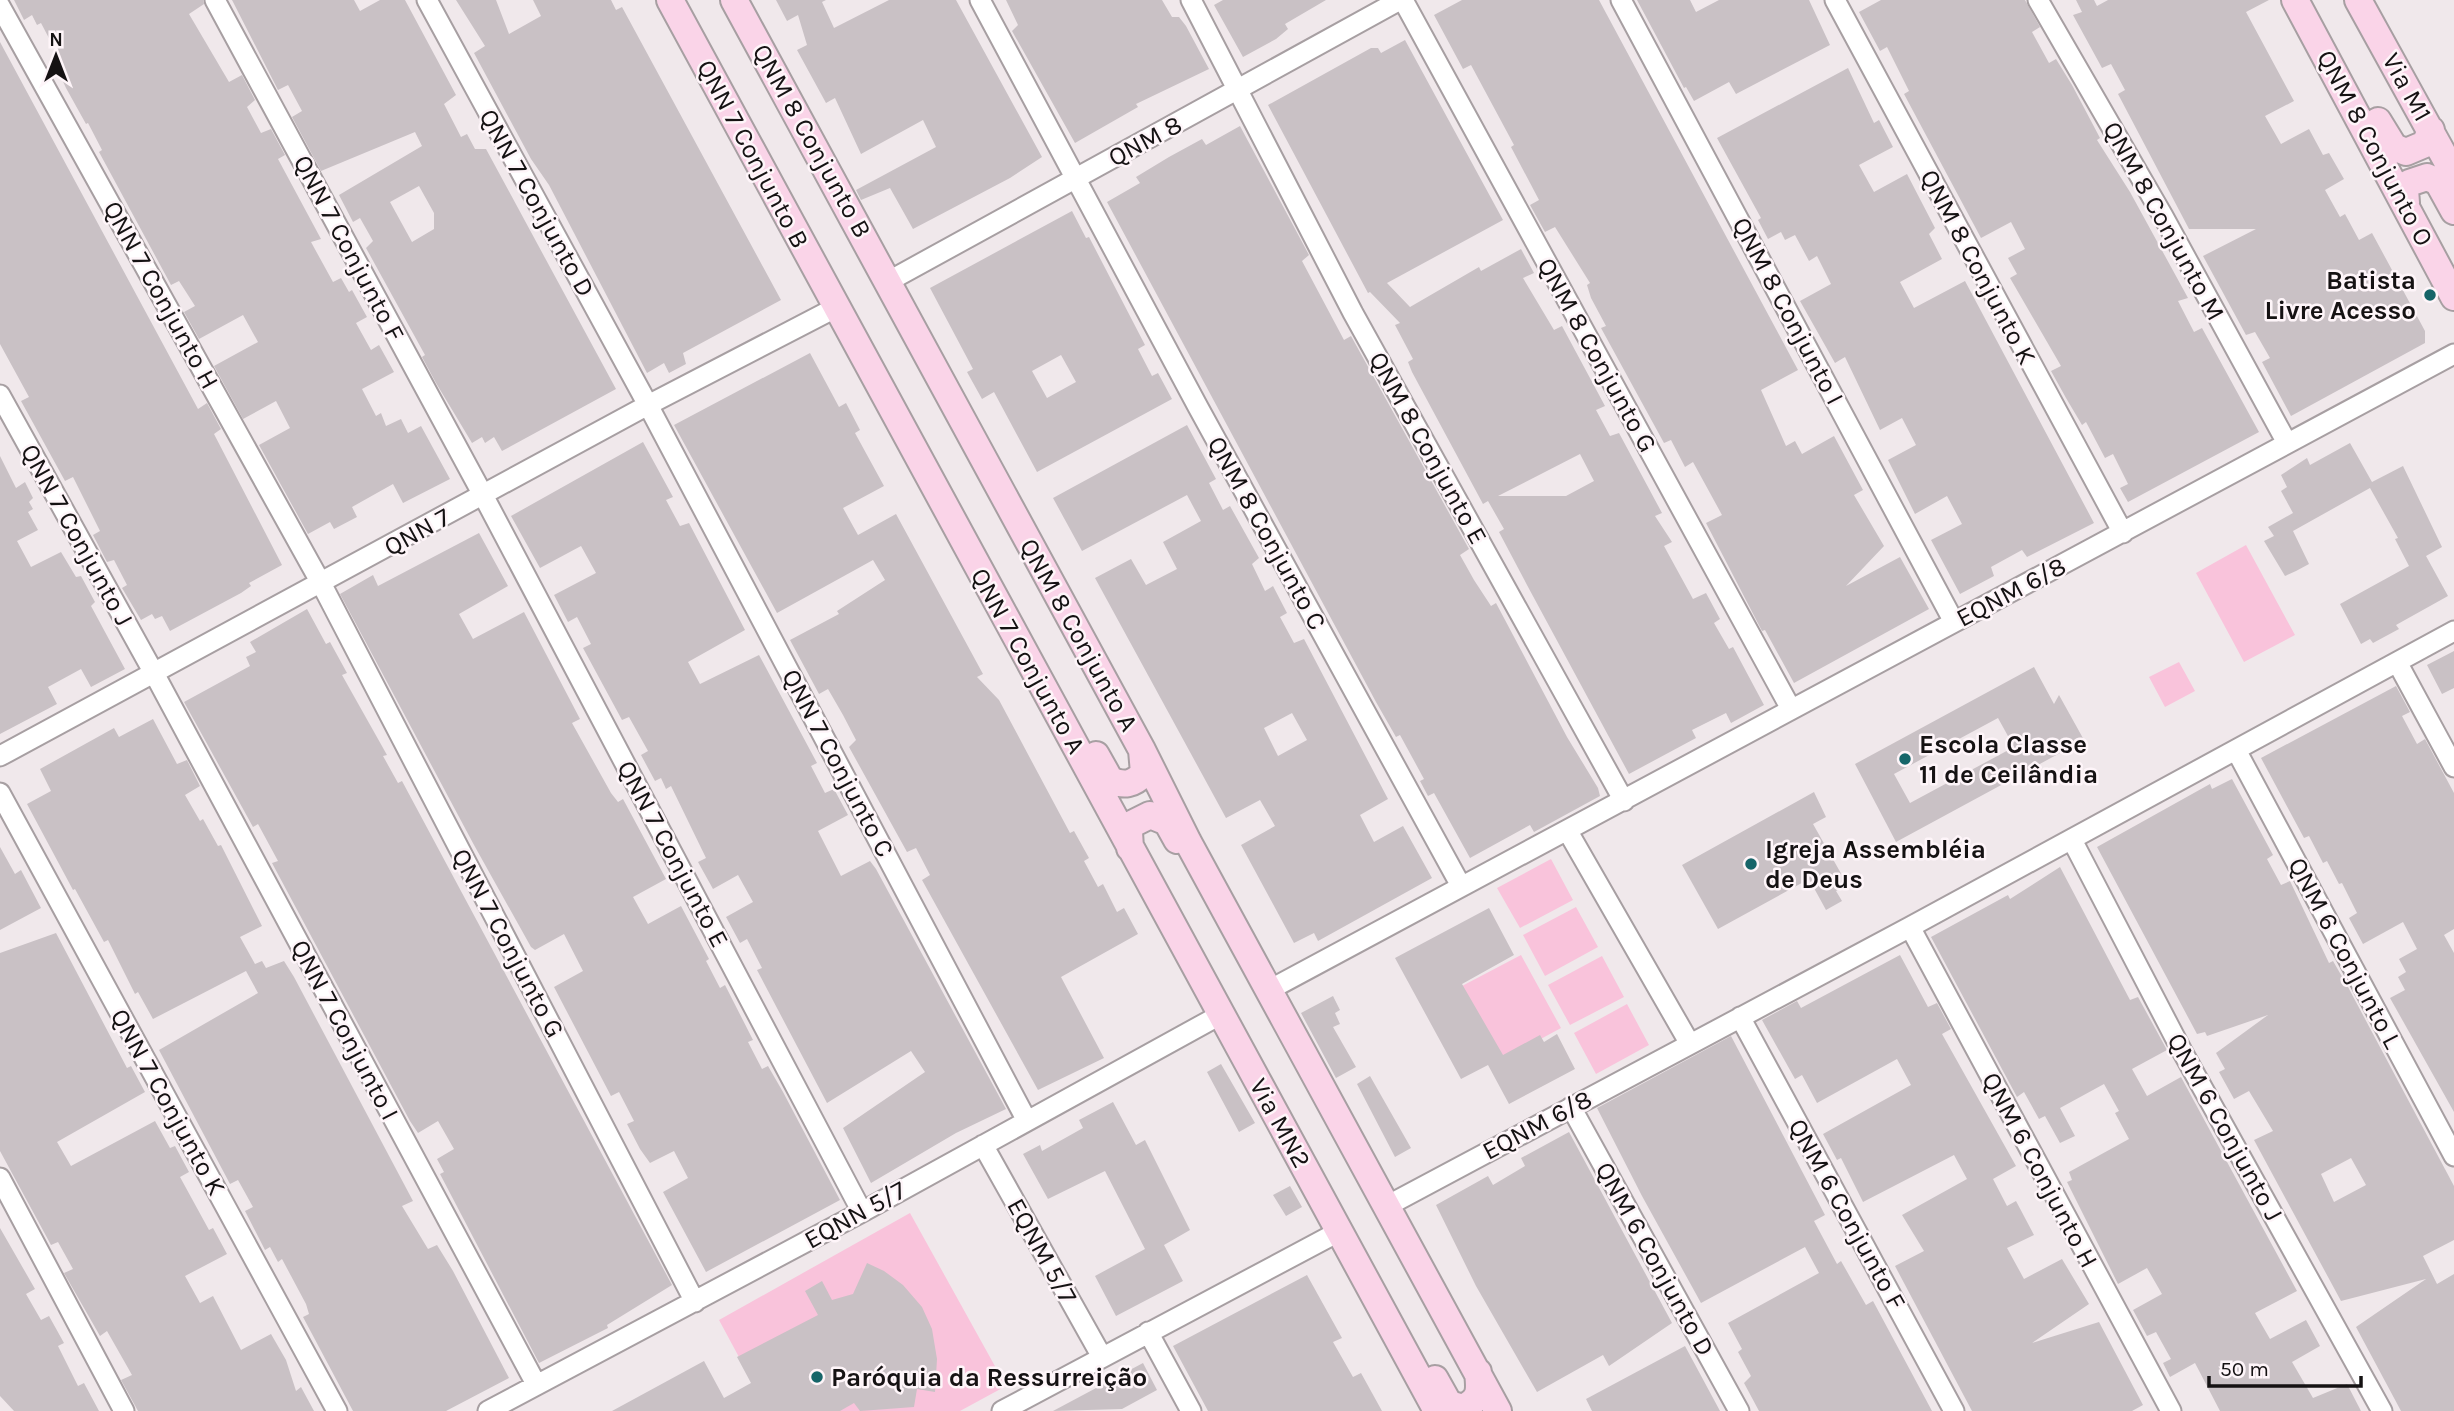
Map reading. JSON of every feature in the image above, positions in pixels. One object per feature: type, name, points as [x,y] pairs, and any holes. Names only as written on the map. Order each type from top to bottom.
[{"type":"main road","name":"QNN 7 Conjunto B","points":[[670,0],[835,308]]},
{"type":"main road","name":"QNM 8 Conjunto O","points":[[2295,0],[2454,296]]},
{"type":"main road","name":"Via M1","points":[[2358,0],[2454,174]]},
{"type":"main road","name":"QNM 8 Conjunto B","points":[[734,1],[889,281]]},
{"type":"main road","points":[[2311,27],[2343,54],[2394,147],[2406,152],[2420,148],[2431,130]]},
{"type":"main road","points":[[2406,203],[2405,189],[2409,183],[2427,177],[2438,182],[2454,211]]},
{"type":"main road","name":"QNM 8 Conjunto A","points":[[889,281],[1273,997]]},
{"type":"main road","name":"QNN 7 Conjunto A","points":[[835,308],[1220,1015]]},
{"type":"main road","points":[[971,556],[1031,638],[1110,780],[1121,785],[1137,781],[1144,773],[1142,750]]},
{"type":"main road","points":[[1130,848],[1129,832],[1137,819],[1150,815],[1167,822],[1235,952],[1273,997]]},
{"type":"main road","name":"Via MN2","points":[[1273,997],[1498,1411]]},
{"type":"main road","name":"Via MN2","points":[[1220,1015],[1334,1220]]},
{"type":"main road","points":[[1334,1220],[1378,1272],[1449,1404],[1463,1408],[1475,1402],[1480,1395],[1478,1372]]},
{"type":"main road","points":[[1334,1220],[1437,1411]]},
{"type":"street","name":"QNN 7 Conjunto F","points":[[215,0],[483,495]]},
{"type":"street","name":"QNN 7 Conjunto D","points":[[427,0],[648,405]]},
{"type":"street","name":"QNM 8 Conjunto C","points":[[980,0],[1461,886]]},
{"type":"street","name":"QNM 8 Conjunto E","points":[[1191,0],[1240,90],[1353,313],[1624,801]]},
{"type":"street","name":"QNM 8","points":[[889,281],[1401,0]]},
{"type":"street","name":"QNM 8 Conjunto G","points":[[1401,0],[1791,709]]},
{"type":"street","name":"QNM 8 Conjunto I","points":[[1620,0],[1954,622]]},
{"type":"street","name":"QNM 8 Conjunto K","points":[[1835,0],[2123,533]]},
{"type":"street","name":"QNM 8 Conjunto M","points":[[2038,0],[2163,216],[2287,443]]},
{"type":"street","name":"QNN 7 Conjunto H","points":[[0,6],[322,585]]},
{"type":"street","name":"QNN 7","points":[[0,756],[322,585],[648,405],[835,308]]},
{"type":"street","name":"EQNM 6/8","points":[[1273,997],[1338,954],[1461,886],[2454,354]]},
{"type":"street","name":"QNN 7 Conjunto J","points":[[0,395],[155,675]]},
{"type":"street","name":"QNN 7 Conjunto C","points":[[648,405],[1027,1121]]},
{"type":"street","name":"QNN 7 Conjunto E","points":[[483,495],[862,1212]]},
{"type":"street","name":"QNN 7 Conjunto G","points":[[322,585],[695,1302]]},
{"type":"street","name":"EQNM 6/8","points":[[1385,1207],[1910,928],[2454,631]]},
{"type":"street","points":[[2397,662],[2454,767]]},
{"type":"street","name":"QNN 7 Conjunto I","points":[[155,675],[536,1384]]},
{"type":"street","name":"QNM 6 Conjunto L","points":[[2236,750],[2454,1156]]},
{"type":"street","name":"QNN 7 Conjunto K","points":[[0,793],[337,1411]]},
{"type":"street","points":[[1567,830],[1690,1044]]},
{"type":"street","name":"QNM 6 Conjunto J","points":[[2072,839],[2182,1051],[2382,1411]]},
{"type":"street","name":"QNM 6 Conjunto H","points":[[1910,928],[2171,1411]]},
{"type":"street","name":"EQNN 5/7","points":[[488,1411],[862,1212],[1220,1015]]},
{"type":"street","name":"QNM 6 Conjunto F","points":[[1741,1017],[1954,1411]]},
{"type":"street","name":"QNM 6 Conjunto D","points":[[1571,1107],[1739,1411]]},
{"type":"street","name":"EQNM 5/7","points":[[983,1145],[1102,1357]]},
{"type":"street","points":[[0,1178],[124,1411]]},
{"type":"street","points":[[1002,1411],[1270,1266],[1334,1220]]},
{"type":"street","points":[[1148,1332],[1191,1411]]},
{"type":"shaded area","points":[[2246,545],[2295,635],[2244,662],[2196,573]]},
{"type":"shaded area","points":[[2179,662],[2195,691],[2165,707],[2149,677]]},
{"type":"shaded area","points":[[1551,859],[1573,900],[1520,928],[1497,888]]},
{"type":"shaded area","points":[[1576,907],[1598,947],[1545,976],[1523,935]]},
{"type":"shaded area","points":[[1521,955],[1561,1028],[1502,1060],[1462,986]]},
{"type":"shaded area","points":[[1602,956],[1624,997],[1570,1025],[1548,985]]},
{"type":"shaded area","points":[[1627,1004],[1649,1045],[1596,1074],[1574,1033]]},
{"type":"shaded area","points":[[910,1213],[1006,1386],[960,1411],[768,1411],[719,1320]]},
{"type":"building","points":[[14,0],[203,0],[204,4],[189,14],[229,82],[242,75],[255,100],[247,107],[261,133],[271,129],[285,155],[278,159],[321,239],[311,242],[333,282],[341,278],[349,292],[352,290],[367,317],[356,323],[371,350],[379,345],[394,372],[362,389],[376,416],[381,413],[386,426],[401,419],[408,433],[421,426],[450,479],[403,503],[393,484],[352,507],[357,517],[334,529],[330,522],[308,534],[259,445],[290,428],[276,401],[243,419],[214,366],[258,342],[243,315],[199,339],[184,312],[195,306],[179,281],[171,285],[99,152],[102,150],[88,123],[86,124],[66,88],[55,64],[61,61],[41,23],[37,25],[32,15],[24,20]]},
{"type":"building","points":[[232,0],[354,0],[360,11],[380,0],[405,0],[456,95],[444,104],[461,137],[467,134],[475,149],[486,149],[616,389],[502,451],[494,437],[485,443],[482,437],[472,443],[436,383],[422,357],[425,355],[366,248],[373,241],[360,218],[353,222],[339,195],[422,146],[415,132],[321,171],[292,117],[302,111],[288,85],[278,90]],"holes":[[[419,186],[434,213],[434,229],[412,242],[390,202]]]},
{"type":"building","points":[[456,0],[496,0],[509,34],[541,16],[533,0],[611,0],[616,10],[622,7],[781,300],[683,353],[686,364],[669,373],[664,363],[647,373],[549,185],[531,159],[474,53],[485,46]]},
{"type":"building","points":[[776,0],[826,0],[822,2],[834,28],[889,0],[956,0],[1042,157],[1010,178],[913,229],[890,188],[861,200],[856,190],[936,147],[923,120],[861,154],[835,98],[826,103],[797,50],[807,45],[798,15],[787,21]]},
{"type":"building","points":[[1006,0],[1162,0],[1172,17],[1179,17],[1186,26],[1209,69],[1136,104],[1138,107],[1075,143],[1012,31],[1018,25]]},
{"type":"building","points":[[1223,0],[1326,0],[1285,24],[1288,29],[1276,39],[1243,57],[1214,5]]},
{"type":"building","points":[[1462,0],[1599,0],[1798,370],[1761,390],[1786,446],[1795,441],[1802,454],[1834,436],[1863,490],[1854,495],[1884,546],[1846,586],[1900,557],[1929,609],[1794,683],[1765,630],[1762,631],[1706,523],[1722,515],[1693,462],[1685,467],[1671,440],[1664,443],[1601,328],[1606,326],[1591,298],[1587,285],[1590,283],[1555,227],[1545,232],[1530,205],[1539,200],[1511,147],[1514,145],[1471,65],[1463,69],[1434,15]]},
{"type":"building","points":[[1637,0],[1690,0],[1696,12],[1719,0],[1809,0],[1830,45],[1736,94],[1729,82],[1694,101],[1686,87],[1684,88]]},
{"type":"building","points":[[1881,0],[2025,0],[2040,27],[2032,32],[2049,63],[2056,59],[2072,85],[2100,138],[2097,140],[2130,192],[2188,298],[2178,301],[2194,332],[2202,328],[2259,432],[2128,502],[2120,488],[2128,484],[2113,454],[2105,458],[2086,422],[2082,425],[2066,398],[2051,371],[2061,366],[2010,278],[2017,274],[2008,258],[2025,249],[2011,222],[1981,238],[1904,94],[1909,91],[1887,47],[1880,51],[1859,12]]},
{"type":"building","points":[[2076,0],[2094,0],[2097,6],[2108,0],[2269,0],[2246,12],[2294,101],[2265,116],[2281,144],[2309,129],[2323,155],[2329,153],[2344,179],[2325,190],[2340,217],[2345,214],[2359,240],[2372,233],[2425,331],[2425,343],[2291,416],[2262,362],[2270,358],[2255,332],[2246,335],[2203,256],[2256,229],[2189,229],[2118,94],[2125,90],[2111,64],[2102,68],[2073,15],[2082,12]]},
{"type":"building","points":[[1405,40],[1503,220],[1387,283],[1410,307],[1479,267],[1481,271],[1521,249],[1534,273],[1523,278],[1554,330],[1562,326],[1605,406],[1596,410],[1610,436],[1619,433],[1662,513],[1655,516],[1672,542],[1664,546],[1693,599],[1706,593],[1720,619],[1714,623],[1729,649],[1733,647],[1764,705],[1731,723],[1726,713],[1692,730],[1696,738],[1629,774],[1499,532],[1504,529],[1488,501],[1483,504],[1412,372],[1408,362],[1413,359],[1395,325],[1400,323],[1368,293],[1268,105],[1371,48],[1378,48],[1381,53]],"holes":[[[1580,454],[1594,481],[1566,496],[1498,496]]]},
{"type":"building","points":[[0,42],[198,409],[207,403],[221,429],[214,434],[282,565],[249,583],[251,586],[241,593],[170,631],[162,616],[155,619],[152,614],[141,620],[122,588],[127,585],[114,560],[107,562],[93,535],[100,531],[73,477],[65,481],[21,401],[29,397],[0,344]]},
{"type":"building","points":[[1848,68],[1874,123],[1879,120],[1893,147],[1859,165],[1874,192],[1907,174],[1935,228],[1929,234],[1942,259],[1900,282],[1914,308],[1965,281],[2094,523],[2027,557],[2022,550],[1991,567],[1994,576],[1960,594],[1931,540],[1962,524],[1947,496],[1915,514],[1888,460],[1916,445],[1902,418],[1880,430],[1845,357],[1835,363],[1800,301],[1831,284],[1817,256],[1809,261],[1795,235],[1785,240],[1781,232],[1768,239],[1758,220],[1761,218],[1717,138]]},
{"type":"building","points":[[1240,126],[1309,255],[1302,261],[1344,340],[1351,336],[1469,549],[1460,555],[1491,606],[1496,603],[1567,737],[1598,788],[1600,796],[1534,832],[1530,825],[1470,858],[1434,793],[1428,796],[1420,781],[1424,779],[1400,735],[1396,737],[1376,702],[1107,202],[1140,183],[1136,177],[1169,157],[1202,139],[1206,145]]},
{"type":"building","points":[[1072,211],[1086,238],[1089,237],[1145,345],[1138,349],[1152,376],[1158,373],[1172,399],[1037,472],[994,392],[982,399],[967,372],[973,369],[930,288]],"holes":[[[1061,355],[1076,382],[1047,398],[1032,371]]]},
{"type":"building","points":[[810,353],[839,407],[846,403],[860,430],[855,433],[884,486],[843,508],[858,535],[896,514],[983,674],[977,677],[999,700],[1070,833],[1074,831],[1089,858],[1084,861],[1098,887],[1103,884],[1117,912],[1124,908],[1138,934],[1061,977],[1104,1058],[1038,1090],[922,880],[930,875],[916,848],[907,852],[849,747],[856,740],[843,715],[828,689],[819,694],[790,640],[839,614],[837,611],[885,580],[873,560],[777,613],[674,425]]},
{"type":"building","points":[[1187,425],[1216,479],[1209,483],[1223,510],[1230,506],[1259,558],[1252,564],[1265,591],[1273,586],[1287,613],[1280,617],[1294,643],[1304,639],[1388,799],[1360,815],[1374,842],[1403,826],[1432,878],[1318,941],[1314,933],[1294,943],[1241,845],[1275,826],[1260,800],[1226,818],[1095,578],[1131,559],[1146,585],[1177,569],[1163,542],[1201,521],[1187,495],[1082,551],[1053,498]],"holes":[[[1292,713],[1307,740],[1278,756],[1264,728]]]},
{"type":"building","points":[[643,442],[673,497],[666,500],[680,526],[689,523],[745,630],[688,662],[700,684],[759,655],[817,763],[811,766],[825,793],[834,789],[848,815],[818,831],[841,876],[870,861],[876,869],[1006,1109],[956,1133],[871,1183],[843,1128],[925,1072],[911,1051],[827,1103],[757,970],[762,968],[747,939],[740,943],[726,917],[753,902],[738,875],[713,889],[698,862],[706,858],[671,786],[666,789],[661,778],[655,781],[641,755],[648,751],[629,717],[622,720],[583,648],[591,644],[577,617],[568,622],[554,595],[596,573],[581,546],[540,568],[511,516]]},
{"type":"building","points":[[2350,443],[2372,482],[2403,466],[2442,547],[2426,556],[2448,596],[2396,625],[2399,629],[2373,643],[2370,639],[2361,644],[2340,604],[2409,566],[2395,539],[2398,538],[2370,488],[2293,531],[2309,564],[2296,571],[2285,576],[2264,541],[2274,536],[2268,527],[2293,513],[2281,491],[2287,487],[2281,475],[2307,458],[2310,465]]},
{"type":"building","points":[[0,456],[16,488],[25,482],[33,498],[29,502],[33,509],[28,512],[38,530],[17,541],[31,567],[61,552],[76,577],[81,576],[95,602],[91,606],[125,669],[91,687],[81,669],[48,687],[57,704],[0,734]]},
{"type":"building","points":[[479,533],[508,586],[459,614],[473,639],[524,612],[580,719],[572,723],[611,793],[618,802],[623,799],[666,879],[633,897],[648,924],[681,906],[709,959],[706,961],[720,988],[725,985],[753,1040],[748,1042],[762,1069],[768,1066],[840,1200],[706,1272],[663,1192],[688,1178],[674,1151],[650,1163],[627,1124],[634,1121],[619,1092],[611,1096],[554,987],[583,971],[564,934],[535,950],[531,947],[340,594],[373,575],[378,586]]},
{"type":"building","points":[[307,609],[326,644],[330,642],[347,673],[342,675],[387,755],[383,756],[398,783],[402,781],[672,1285],[607,1325],[608,1328],[539,1363],[440,1174],[444,1172],[437,1159],[454,1149],[438,1121],[418,1133],[410,1121],[272,863],[278,861],[258,824],[253,827],[184,702],[250,666],[246,657],[256,652],[250,642]]},
{"type":"building","points":[[2454,651],[2454,688],[2442,694],[2427,665]]},
{"type":"building","name":"Escola Classe 11 de Ceilândia","points":[[2034,667],[2054,704],[2059,695],[2084,740],[1896,842],[1855,764]],"holes":[[[1998,718],[2014,747],[1910,803],[1894,774]]]},
{"type":"building","points":[[2396,686],[2410,712],[2402,716],[2417,744],[2425,739],[2454,793],[2454,929],[2444,935],[2454,953],[2454,1112],[2390,998],[2405,990],[2398,977],[2406,972],[2399,959],[2417,949],[2403,922],[2363,944],[2349,918],[2357,913],[2342,883],[2339,884],[2327,861],[2323,863],[2309,836],[2304,838],[2261,758]]},
{"type":"building","points":[[153,719],[177,764],[187,760],[200,786],[185,795],[218,846],[221,845],[262,926],[240,937],[255,964],[262,961],[266,968],[284,961],[294,977],[413,1201],[402,1206],[428,1249],[437,1245],[509,1378],[446,1411],[353,1411],[303,1317],[309,1314],[306,1304],[282,1259],[278,1262],[270,1247],[265,1250],[245,1211],[253,1207],[238,1180],[230,1184],[159,1050],[258,993],[246,971],[153,1019],[138,992],[135,994],[108,940],[104,942],[75,889],[73,890],[27,804],[51,791],[40,769],[114,728],[119,737]]},
{"type":"building","points":[[2232,779],[2273,855],[2267,859],[2281,885],[2290,881],[2329,963],[2333,961],[2348,987],[2454,1186],[2454,1240],[2423,1256],[2437,1284],[2454,1274],[2454,1411],[2401,1411],[2356,1327],[2426,1279],[2341,1301],[2254,1140],[2273,1131],[2249,1091],[2234,1099],[2219,1072],[2225,1069],[2216,1053],[2268,1015],[2207,1036],[2205,1032],[2197,1034],[2097,847],[2210,784],[2212,789]],"holes":[[[2351,1158],[2366,1185],[2334,1202],[2321,1174]]]},
{"type":"building","points":[[1814,792],[1826,817],[1813,824],[1847,884],[1836,891],[1842,901],[1826,910],[1809,879],[1718,929],[1682,865]]},
{"type":"building","points":[[0,847],[15,874],[21,870],[41,908],[0,930]]},
{"type":"building","points":[[2060,867],[2130,1000],[2138,997],[2167,1050],[2132,1069],[2147,1096],[2181,1077],[2297,1291],[2255,1313],[2270,1339],[2306,1320],[2320,1346],[2292,1362],[2313,1398],[2347,1384],[2361,1411],[2220,1411],[2195,1363],[2170,1377],[2163,1363],[2171,1359],[2156,1332],[2147,1336],[2133,1310],[2162,1294],[2147,1268],[2118,1284],[2067,1182],[2072,1180],[2069,1172],[2129,1139],[2115,1113],[2119,1111],[2104,1084],[2060,1108],[2075,1136],[2060,1143],[2045,1116],[2039,1119],[2024,1092],[2017,1097],[1931,937],[2008,895],[2010,899]]},
{"type":"building","points":[[1489,908],[1514,955],[1462,984],[1503,1055],[1540,1035],[1544,1042],[1557,1034],[1575,1069],[1509,1104],[1488,1065],[1461,1079],[1395,958]]},
{"type":"building","points":[[56,933],[127,1068],[131,1066],[145,1092],[57,1142],[71,1166],[155,1121],[170,1148],[175,1146],[189,1172],[180,1177],[209,1230],[213,1228],[227,1254],[185,1276],[200,1303],[213,1296],[241,1350],[271,1334],[286,1360],[296,1391],[301,1387],[314,1411],[138,1411],[121,1380],[132,1375],[107,1331],[100,1336],[64,1273],[73,1269],[58,1242],[51,1245],[0,1151],[0,953]]},
{"type":"building","points":[[1900,955],[1928,1007],[1937,1003],[1951,1029],[1942,1034],[2016,1166],[1993,1179],[2007,1206],[2016,1201],[2034,1235],[2007,1248],[2024,1279],[2062,1259],[2089,1304],[2032,1343],[2099,1322],[2143,1405],[2132,1411],[1972,1411],[1895,1266],[1924,1251],[1902,1215],[1967,1179],[1954,1155],[1863,1202],[1841,1158],[1837,1160],[1823,1134],[1911,1085],[1897,1059],[1817,1103],[1802,1075],[1795,1079],[1762,1020],[1797,1001],[1801,1008]]},
{"type":"building","points":[[1333,996],[1340,1010],[1335,1013],[1340,1024],[1333,1027],[1356,1067],[1336,1078],[1301,1013]]},
{"type":"building","points":[[1731,1036],[1825,1215],[1814,1221],[1837,1264],[1841,1261],[1866,1305],[1873,1301],[1932,1411],[1759,1411],[1744,1383],[1751,1376],[1738,1352],[1742,1349],[1728,1323],[1819,1273],[1805,1247],[1701,1303],[1642,1196],[1597,1108]]},
{"type":"building","points":[[1221,1064],[1255,1123],[1239,1132],[1207,1072]]},
{"type":"building","points":[[1370,1076],[1411,1148],[1395,1157],[1357,1084]]},
{"type":"building","points":[[1113,1102],[1136,1145],[1145,1140],[1190,1230],[1164,1245],[1183,1281],[1116,1316],[1095,1276],[1145,1249],[1105,1171],[1048,1199],[1023,1154],[1040,1145],[1042,1151],[1083,1128],[1079,1120]]},
{"type":"building","points":[[1569,1132],[1672,1323],[1609,1366],[1603,1355],[1537,1392],[1476,1286],[1436,1205],[1488,1176],[1493,1185],[1525,1166],[1521,1158]]},
{"type":"building","points":[[1290,1186],[1302,1207],[1286,1216],[1273,1195]]},
{"type":"building","points":[[0,1228],[35,1289],[26,1294],[41,1320],[49,1316],[64,1343],[58,1346],[78,1386],[84,1383],[99,1411],[14,1411],[0,1396]]},
{"type":"building","points":[[867,1263],[903,1285],[922,1307],[932,1329],[937,1359],[935,1392],[917,1389],[914,1407],[860,1411],[854,1403],[840,1411],[612,1411],[704,1361],[724,1398],[751,1383],[737,1357],[818,1315],[805,1291],[822,1281],[832,1300],[853,1294]]},
{"type":"building","points":[[1307,1275],[1342,1338],[1333,1342],[1353,1377],[1361,1373],[1382,1411],[1208,1411],[1173,1346]]},
{"type":"building","points":[[1685,1346],[1720,1411],[1592,1411],[1586,1399]]},
{"type":"building","points":[[1143,1363],[1157,1390],[1122,1409],[1053,1411]]},
{"type":"place","name":"Batista Livre Acesso","points":[[2430,295]]},
{"type":"place","name":"Escola Classe 11 de Ceilândia","points":[[1905,759]]},
{"type":"place","name":"Igreja Assembléia de Deus","points":[[1751,864]]},
{"type":"place","name":"Paróquia da Ressurreição","points":[[817,1377]]}]
